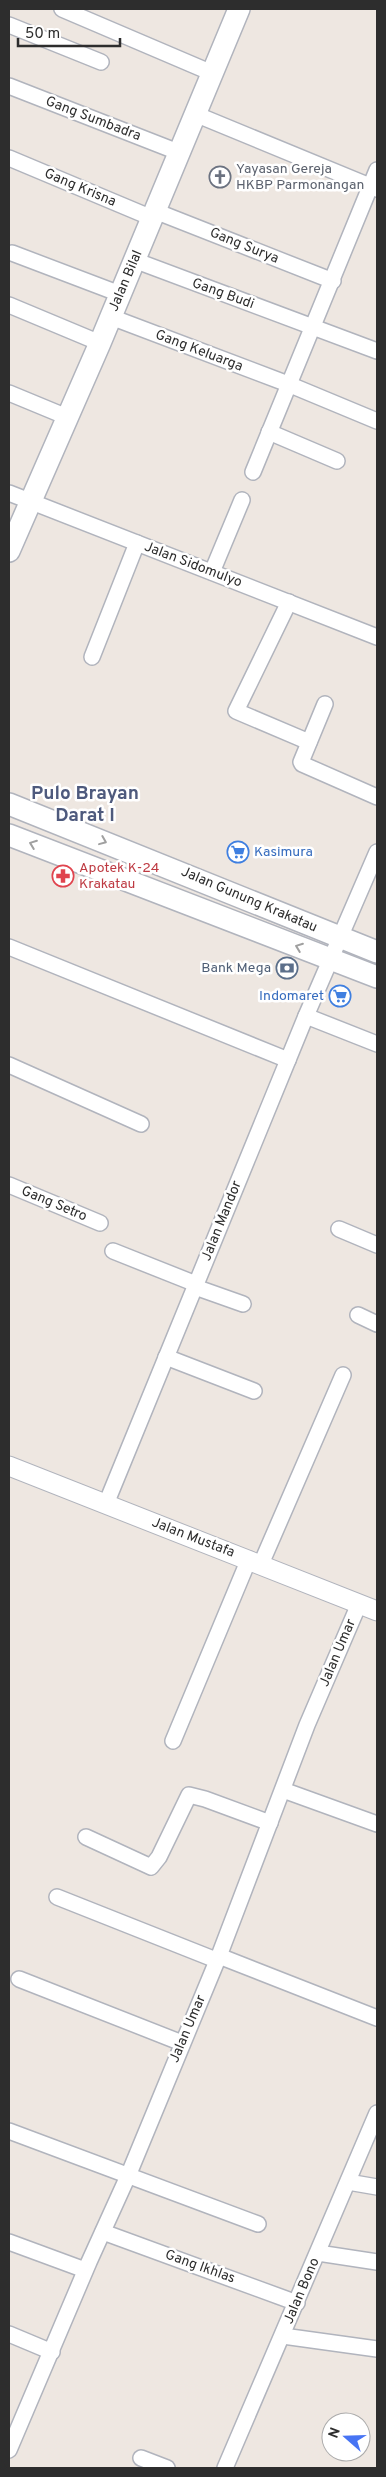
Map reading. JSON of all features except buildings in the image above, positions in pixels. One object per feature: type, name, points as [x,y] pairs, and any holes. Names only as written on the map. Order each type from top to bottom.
[{"type":"main road","name":"Jalan Bilal","points":[[9,551],[100,343],[239,9]]},
{"type":"main road","name":"Jalan Gunung Krakatau","points":[[9,804],[202,880],[377,952]]},
{"type":"main road","name":"Jalan Gunung Krakatau","points":[[9,835],[377,977]]},
{"type":"street","points":[[62,9],[212,73]]},
{"type":"street","points":[[9,25],[101,62]]},
{"type":"street","name":"Gang Sumbadra","points":[[9,86],[178,152]]},
{"type":"street","points":[[195,114],[374,187]]},
{"type":"street","name":"Gang Krisna","points":[[9,158],[154,214]]},
{"type":"street","points":[[253,472],[288,384],[374,187],[377,170]]},
{"type":"street","name":"Gang Surya","points":[[154,214],[333,281]]},
{"type":"street","points":[[12,253],[120,294]]},
{"type":"street","name":"Gang Budi","points":[[134,260],[377,351]]},
{"type":"street","points":[[9,305],[100,343]]},
{"type":"street","name":"Gang Keluarga","points":[[110,317],[288,384],[377,421]]},
{"type":"street","points":[[9,393],[67,417]]},
{"type":"street","points":[[269,432],[337,461]]},
{"type":"street","name":"Jalan Sidomulyo","points":[[9,494],[377,637]]},
{"type":"street","points":[[212,572],[242,500]]},
{"type":"street","points":[[92,658],[137,543]]},
{"type":"street","points":[[289,602],[236,712],[309,742]]},
{"type":"street","points":[[325,704],[302,764],[377,797]]},
{"type":"street","name":"Jalan Mandor","points":[[106,1504],[306,1016],[377,852]]},
{"type":"street","points":[[9,946],[288,1060]]},
{"type":"street","points":[[306,1016],[377,1044]]},
{"type":"street","points":[[9,1064],[141,1124]]},
{"type":"street","name":"Gang Setro","points":[[9,1185],[100,1223]]},
{"type":"street","points":[[339,1230],[377,1245]]},
{"type":"street","points":[[113,1251],[243,1304]]},
{"type":"street","points":[[358,1315],[377,1324]]},
{"type":"street","points":[[166,1357],[254,1391]]},
{"type":"street","points":[[173,1741],[343,1375]]},
{"type":"street","name":"Jalan Mustafa","points":[[9,1466],[372,1608]]},
{"type":"street","name":"Jalan Umar","points":[[9,2450],[15,2419],[52,2352],[128,2176],[218,1958],[307,1725],[372,1608]]},
{"type":"street","points":[[283,1790],[377,1824]]},
{"type":"street","points":[[86,1837],[151,1867],[159,1857],[189,1795],[205,1798],[270,1822]]},
{"type":"street","points":[[57,1897],[377,2018]]},
{"type":"street","points":[[18,1979],[182,2043]]},
{"type":"street","name":"Jalan Bono","points":[[225,2468],[377,2113]]},
{"type":"street","points":[[9,2131],[258,2224]]},
{"type":"street","points":[[348,2182],[377,2187]]},
{"type":"street","name":"Gang Ikhlas","points":[[103,2232],[297,2303]]},
{"type":"street","points":[[9,2242],[86,2270]]},
{"type":"street","points":[[318,2253],[377,2262]]},
{"type":"street","points":[[9,2334],[52,2352]]},
{"type":"street","points":[[283,2336],[377,2349]]},
{"type":"street","points":[[141,2458],[167,2468]]},
{"type":"place","name":"Yayasan Gereja HKBP Parmonangan","points":[[220,177]]},
{"type":"place","name":"Kasimura","points":[[238,852]]},
{"type":"place","name":"Apotek K-24 Krakatau","points":[[63,876]]},
{"type":"place","name":"Bank Mega","points":[[287,968]]},
{"type":"place","name":"Indomaret","points":[[340,996]]},
{"type":"district","name":"Pulo Brayan Darat I","points":[[85,805]]}]
